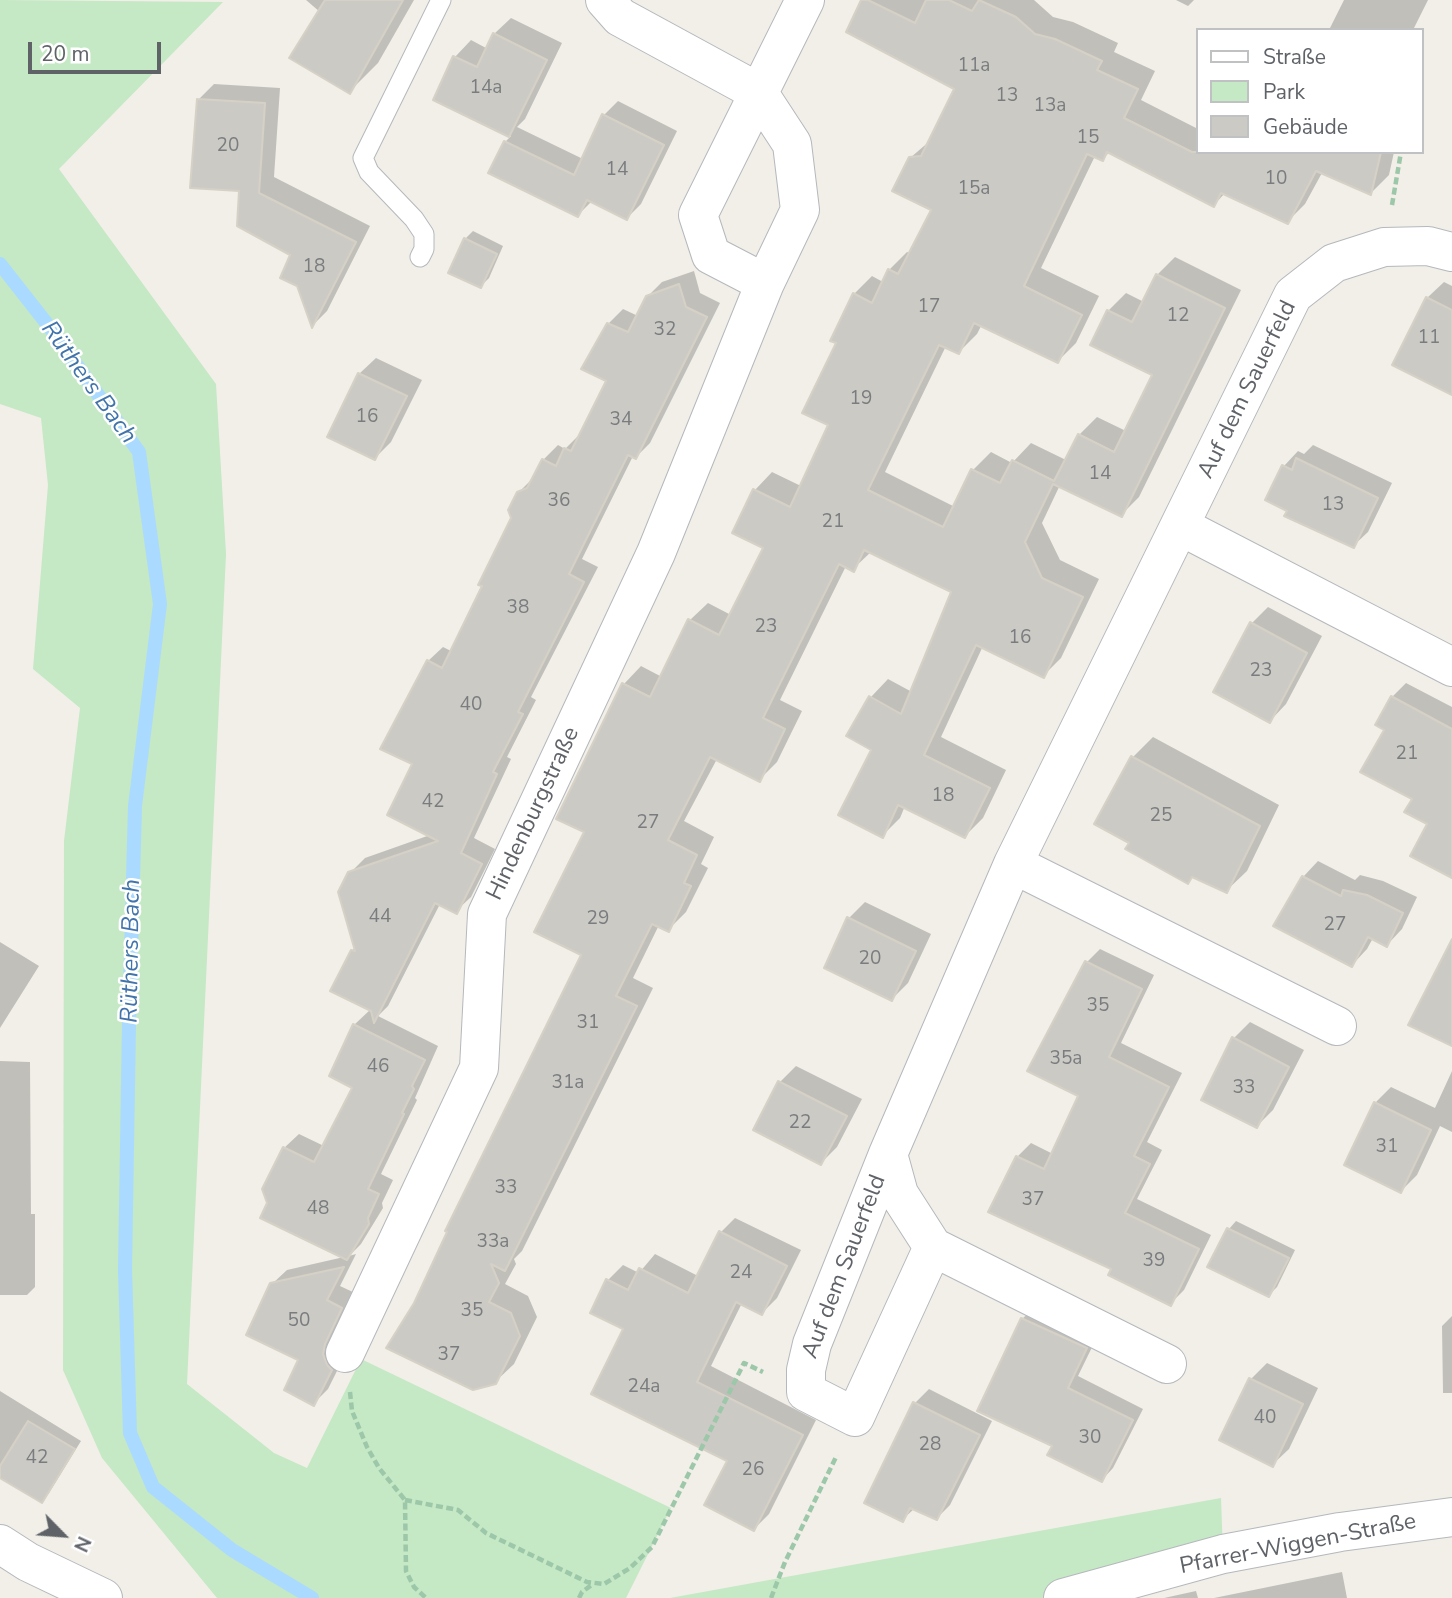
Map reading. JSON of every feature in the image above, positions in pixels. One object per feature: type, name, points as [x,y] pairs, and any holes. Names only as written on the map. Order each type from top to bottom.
[{"type":"street","name":"Hindenburgstraße","points":[[345,1353],[479,1068],[487,914],[656,553],[765,283],[800,210],[792,144],[758,92],[620,17],[605,0]]},
{"type":"street","points":[[765,283],[711,255],[698,215],[805,0]]},
{"type":"street","name":"Auf dem Sauerfeld","points":[[855,1417],[806,1392],[806,1370],[812,1344],[888,1154],[1013,864],[1293,295],[1334,263],[1384,247],[1428,246],[1452,252]]},
{"type":"street","points":[[1180,526],[1452,667]]},
{"type":"street","points":[[1013,864],[1337,1026]]},
{"type":"street","name":"Auf dem Sauerfeld","points":[[888,1154],[899,1194],[933,1247]]},
{"type":"street","points":[[855,1417],[933,1247],[1167,1364]]},
{"type":"street","name":"Pfarrer-Wiggen-Straße","points":[[1063,1598],[1223,1554],[1340,1532],[1452,1517]]},
{"type":"street","points":[[0,1544],[28,1562],[103,1598]]},
{"type":"lane","points":[[420,257],[424,250],[424,234],[414,219],[369,172],[363,158],[441,0]]},
{"type":"path","points":[[1384,247],[1401,154]]},
{"type":"path","points":[[345,1353],[352,1411],[379,1468],[405,1500],[407,1571],[414,1587],[426,1598]]},
{"type":"path","points":[[405,1500],[458,1510],[486,1533],[594,1584],[604,1584],[630,1568],[652,1547],[744,1363],[806,1392]]},
{"type":"path","points":[[771,1598],[785,1562],[855,1417]]},
{"type":"path","points":[[579,1598],[582,1592],[594,1584]]},
{"type":"green space","points":[[0,0],[223,2],[59,169],[216,384],[226,554],[187,1384],[274,1453],[307,1468],[361,1359],[671,1508],[626,1598],[217,1598],[102,1458],[63,1370],[64,841],[80,708],[33,669],[48,485],[41,418],[0,404]]},
{"type":"green space","points":[[1221,1498],[1223,1554],[1045,1598],[670,1598]]},
{"type":"building","points":[[325,0],[403,0],[350,94],[289,58]]},
{"type":"building","points":[[861,0],[868,0],[915,23],[926,0],[949,0],[972,11],[979,0],[1016,17],[1035,34],[1055,39],[1102,61],[1097,70],[1138,89],[1124,118],[1196,154],[1381,154],[1371,195],[1316,171],[1288,224],[1221,193],[1214,207],[1107,152],[1103,161],[1087,154],[1024,286],[1082,315],[1058,363],[974,323],[959,354],[939,345],[868,490],[943,527],[971,469],[1000,483],[1012,460],[1054,481],[1078,434],[1114,452],[1152,375],[1090,345],[1107,310],[1132,322],[1156,274],[1225,308],[1122,517],[1053,484],[1025,542],[1042,578],[1083,597],[1044,678],[976,645],[924,755],[990,788],[965,838],[898,805],[883,838],[838,815],[871,750],[846,736],[869,696],[901,714],[951,592],[864,550],[854,572],[839,564],[763,718],[785,729],[760,782],[710,757],[668,840],[697,855],[684,883],[691,886],[669,932],[652,924],[616,996],[637,1006],[505,1271],[491,1264],[499,1283],[489,1302],[511,1313],[520,1336],[496,1384],[473,1390],[386,1348],[414,1303],[447,1232],[445,1231],[581,955],[534,932],[584,832],[556,819],[622,683],[650,697],[688,619],[719,635],[763,548],[732,533],[753,489],[790,507],[828,425],[802,413],[836,343],[830,341],[853,293],[872,303],[888,269],[898,274],[931,210],[892,191],[909,157],[921,156],[954,89],[846,32]]},
{"type":"building","points":[[493,33],[547,60],[509,137],[433,100],[453,56],[477,67]]},
{"type":"building","points":[[197,99],[265,103],[259,193],[356,242],[312,328],[297,286],[280,278],[290,255],[237,226],[239,191],[190,188]]},
{"type":"building","points":[[602,114],[664,145],[627,220],[587,200],[578,217],[488,173],[504,141],[574,175]]},
{"type":"building","points":[[464,238],[497,254],[481,288],[448,273]]},
{"type":"building","points":[[679,284],[686,307],[707,317],[636,459],[628,455],[569,574],[584,582],[518,712],[523,714],[493,772],[497,774],[461,853],[482,864],[457,914],[435,903],[374,1023],[371,1011],[330,991],[351,950],[355,951],[338,892],[348,872],[438,841],[387,815],[412,764],[380,749],[427,660],[442,668],[511,518],[508,510],[517,492],[527,488],[542,459],[556,466],[564,448],[571,451],[606,381],[581,369],[607,323],[628,332],[646,296]]},
{"type":"building","points":[[1426,297],[1452,310],[1452,395],[1392,365]]},
{"type":"building","points":[[358,373],[407,396],[375,460],[327,437]]},
{"type":"building","points":[[1296,458],[1378,498],[1354,548],[1284,516],[1287,511],[1265,500],[1282,465],[1292,470]]},
{"type":"building","points":[[1250,622],[1307,653],[1270,723],[1213,692]]},
{"type":"building","points":[[1391,696],[1452,729],[1452,878],[1410,856],[1427,824],[1404,812],[1412,799],[1360,772],[1384,730],[1375,725]]},
{"type":"building","points":[[1131,756],[1260,826],[1227,893],[1192,877],[1188,884],[1125,849],[1129,843],[1094,824]]},
{"type":"building","points":[[1302,876],[1341,896],[1343,890],[1367,895],[1403,913],[1387,947],[1368,937],[1352,967],[1273,926]]},
{"type":"building","points":[[847,917],[916,951],[892,1001],[824,968]]},
{"type":"building","points":[[1452,939],[1452,1046],[1408,1025]]},
{"type":"building","points":[[1085,961],[1142,989],[1109,1057],[1169,1087],[1134,1156],[1150,1164],[1125,1213],[1199,1249],[1171,1306],[1108,1275],[1111,1269],[988,1212],[1016,1156],[1044,1169],[1078,1096],[1027,1071]]},
{"type":"building","points":[[353,1024],[425,1060],[412,1086],[414,1089],[402,1113],[404,1114],[368,1189],[379,1194],[368,1218],[369,1224],[347,1260],[260,1218],[267,1203],[262,1189],[283,1147],[314,1162],[352,1088],[329,1076]]},
{"type":"building","points":[[1232,1037],[1289,1067],[1257,1128],[1201,1100]]},
{"type":"building","points":[[778,1081],[847,1116],[821,1165],[753,1130]]},
{"type":"building","points":[[1374,1102],[1431,1130],[1401,1193],[1344,1165]]},
{"type":"building","points":[[1227,1228],[1289,1258],[1269,1297],[1207,1267]]},
{"type":"building","points":[[719,1231],[787,1266],[762,1315],[736,1302],[697,1382],[803,1435],[754,1531],[704,1505],[727,1461],[591,1394],[623,1329],[590,1313],[606,1279],[628,1290],[639,1268],[688,1293]]},
{"type":"building","points":[[344,1267],[327,1300],[342,1308],[323,1354],[332,1370],[314,1406],[284,1390],[298,1360],[246,1335],[270,1283]]},
{"type":"building","points":[[1021,1318],[1087,1348],[1068,1388],[1133,1420],[1102,1482],[1047,1455],[1052,1446],[977,1411]]},
{"type":"building","points":[[1249,1378],[1303,1404],[1273,1467],[1219,1440]]},
{"type":"building","points":[[913,1402],[980,1435],[937,1520],[910,1508],[903,1522],[864,1503]]},
{"type":"building","points":[[28,1421],[75,1449],[42,1503],[0,1478],[0,1466]]},
{"type":"waterway","name":"Rüthers Bach","points":[[0,264],[51,329],[139,452],[160,604],[135,806],[125,1270],[130,1433],[153,1487],[232,1550],[312,1598]]}]
